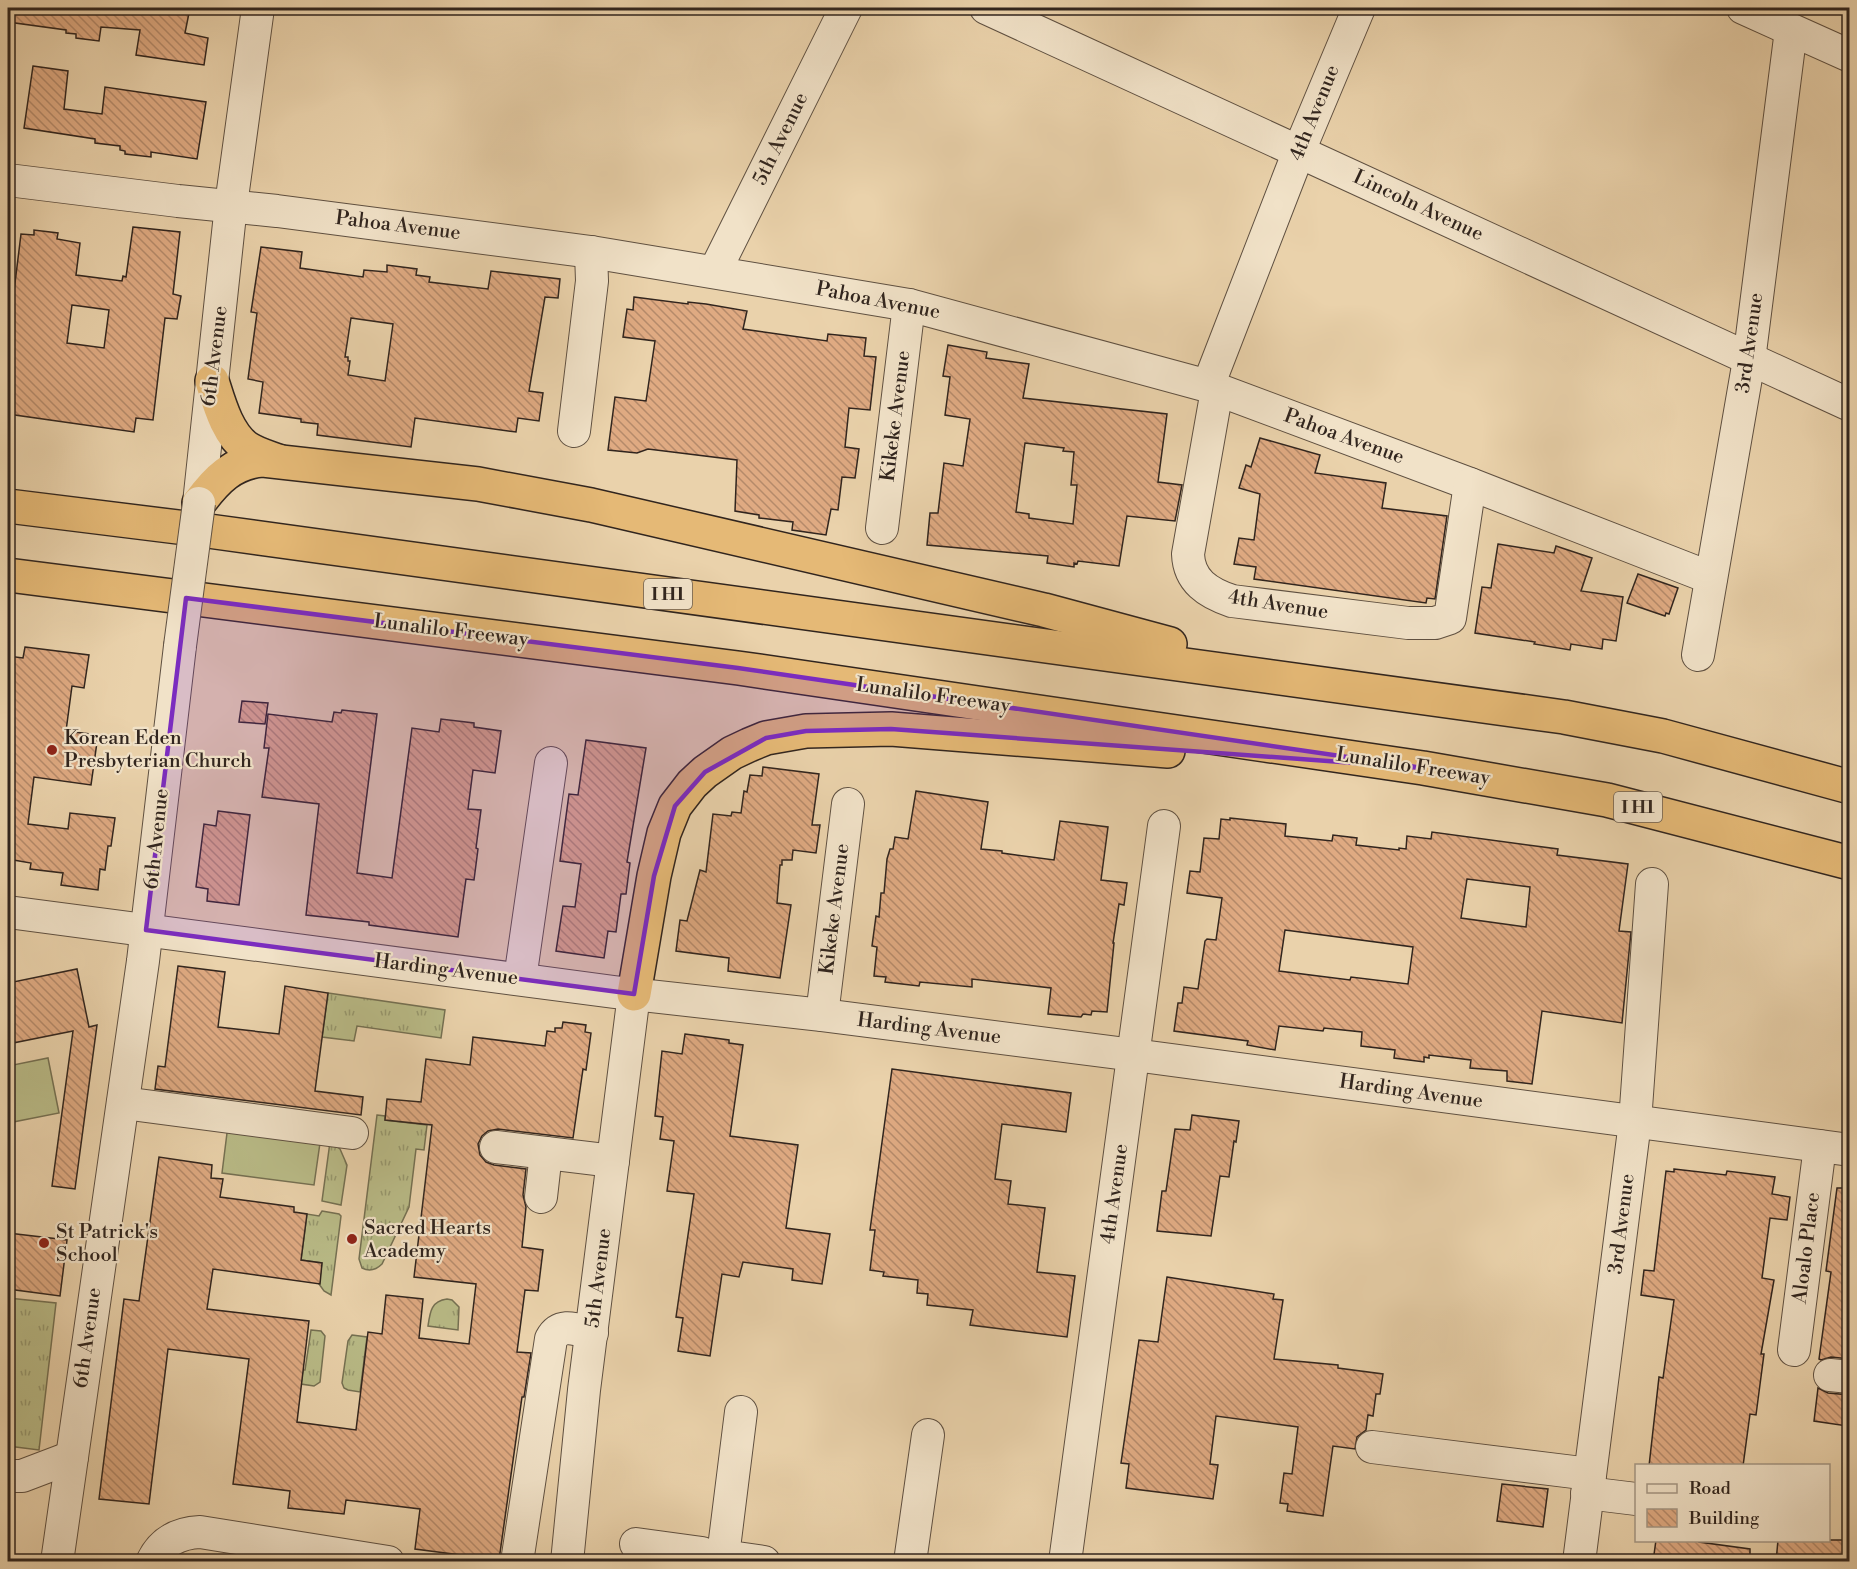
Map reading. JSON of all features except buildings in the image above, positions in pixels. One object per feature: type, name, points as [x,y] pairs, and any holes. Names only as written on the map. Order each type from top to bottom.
[{"type":"highway","points":[[212,381],[223,412],[239,441],[252,451],[278,460]]},
{"type":"highway","points":[[199,503],[217,480],[235,467],[256,460],[278,460],[478,484],[591,505],[1044,610],[1329,684]]},
{"type":"highway","name":"I H1","points":[[8,506],[1564,717],[1663,736],[1850,787]]},
{"type":"highway","name":"Lunalilo Freeway","points":[[8,575],[738,668],[1423,768],[1607,800],[1850,863]]},
{"type":"highway","points":[[634,994],[654,876],[664,833],[675,806],[692,784],[705,772],[732,753],[766,738],[806,731],[891,729],[1219,756],[1423,768]]},
{"type":"street","name":"6th Avenue","points":[[57,1562],[146,930],[199,503],[231,206],[258,8]]},
{"type":"street","name":"5th Avenue","points":[[715,271],[846,8]]},
{"type":"street","name":"Lincoln Avenue","points":[[986,8],[1850,405]]},
{"type":"street","name":"4th Avenue","points":[[1359,8],[1299,151],[1212,388],[1188,565],[1200,584],[1209,591],[1232,601],[1408,623],[1436,622],[1450,618],[1470,484]]},
{"type":"street","points":[[1743,8],[1850,56]]},
{"type":"street","name":"3rd Avenue","points":[[1698,655],[1749,360],[1791,30]]},
{"type":"street","name":"Pahoa Avenue","points":[[8,180],[591,252],[909,305],[1212,388],[1470,484],[1711,578]]},
{"type":"street","points":[[574,431],[592,281],[591,252]]},
{"type":"street","name":"Kikeke Avenue","points":[[882,528],[909,305]]},
{"type":"street","points":[[520,979],[551,763]]},
{"type":"street","name":"Kikeke Avenue","points":[[822,1015],[848,804]]},
{"type":"street","name":"4th Avenue","points":[[1065,1562],[1164,826]]},
{"type":"street","name":"3rd Avenue","points":[[1579,1562],[1635,1122],[1652,884]]},
{"type":"street","name":"Harding Avenue","points":[[8,912],[634,994],[822,1015],[1134,1055],[1835,1148]]},
{"type":"street","name":"5th Avenue","points":[[567,1562],[584,1390],[634,994]]},
{"type":"street","points":[[123,1103],[352,1133]]},
{"type":"street","points":[[495,1147],[613,1161]]},
{"type":"street","name":"Aloalo Place","points":[[1794,1350],[1835,1148]]},
{"type":"street","points":[[541,1197],[546,1153]]},
{"type":"street","points":[[517,1562],[551,1339],[560,1329],[567,1328],[592,1333]]},
{"type":"street","points":[[712,1555],[741,1412]]},
{"type":"street","points":[[910,1562],[928,1434]]},
{"type":"street","points":[[1372,1447],[1588,1484],[1635,1499]]},
{"type":"street","points":[[8,1476],[22,1476],[72,1457]]},
{"type":"street","points":[[152,1562],[161,1547],[170,1540],[179,1535],[200,1532],[388,1562]]},
{"type":"street","points":[[636,1544],[764,1562]]},
{"type":"highlighted area","points":[[186,598],[738,668],[1423,768],[891,729],[806,731],[766,738],[705,772],[675,806],[654,876],[634,994],[146,930]]},
{"type":"green space","points":[[328,993],[445,1010],[441,1038],[357,1026],[354,1041],[322,1037]]},
{"type":"green space","points":[[48,1058],[59,1113],[8,1123],[8,1066]]},
{"type":"green space","points":[[377,1115],[385,1116],[385,1120],[427,1125],[424,1150],[416,1149],[409,1207],[382,1264],[370,1270],[362,1268],[359,1259]]},
{"type":"green space","points":[[229,1117],[322,1129],[314,1185],[222,1173]]},
{"type":"green space","points":[[330,1142],[340,1149],[347,1165],[341,1205],[322,1201]]},
{"type":"green space","points":[[322,1211],[341,1216],[331,1295],[319,1284],[322,1263],[301,1260],[307,1214],[319,1216]]},
{"type":"green space","points":[[8,1298],[56,1303],[39,1450],[8,1446]]},
{"type":"green space","points":[[447,1299],[452,1300],[459,1307],[458,1330],[428,1326],[434,1305]]},
{"type":"green space","points":[[311,1330],[321,1331],[325,1336],[320,1382],[314,1386],[301,1384]]},
{"type":"green space","points":[[352,1335],[367,1337],[360,1392],[344,1388],[342,1383],[348,1341]]},
{"type":"place","name":"Korean Eden Presbyterian Church","points":[[52,750]]},
{"type":"place","name":"Sacred Hearts Academy","points":[[352,1239]]},
{"type":"place","name":"St Patrick's School","points":[[44,1243]]}]
